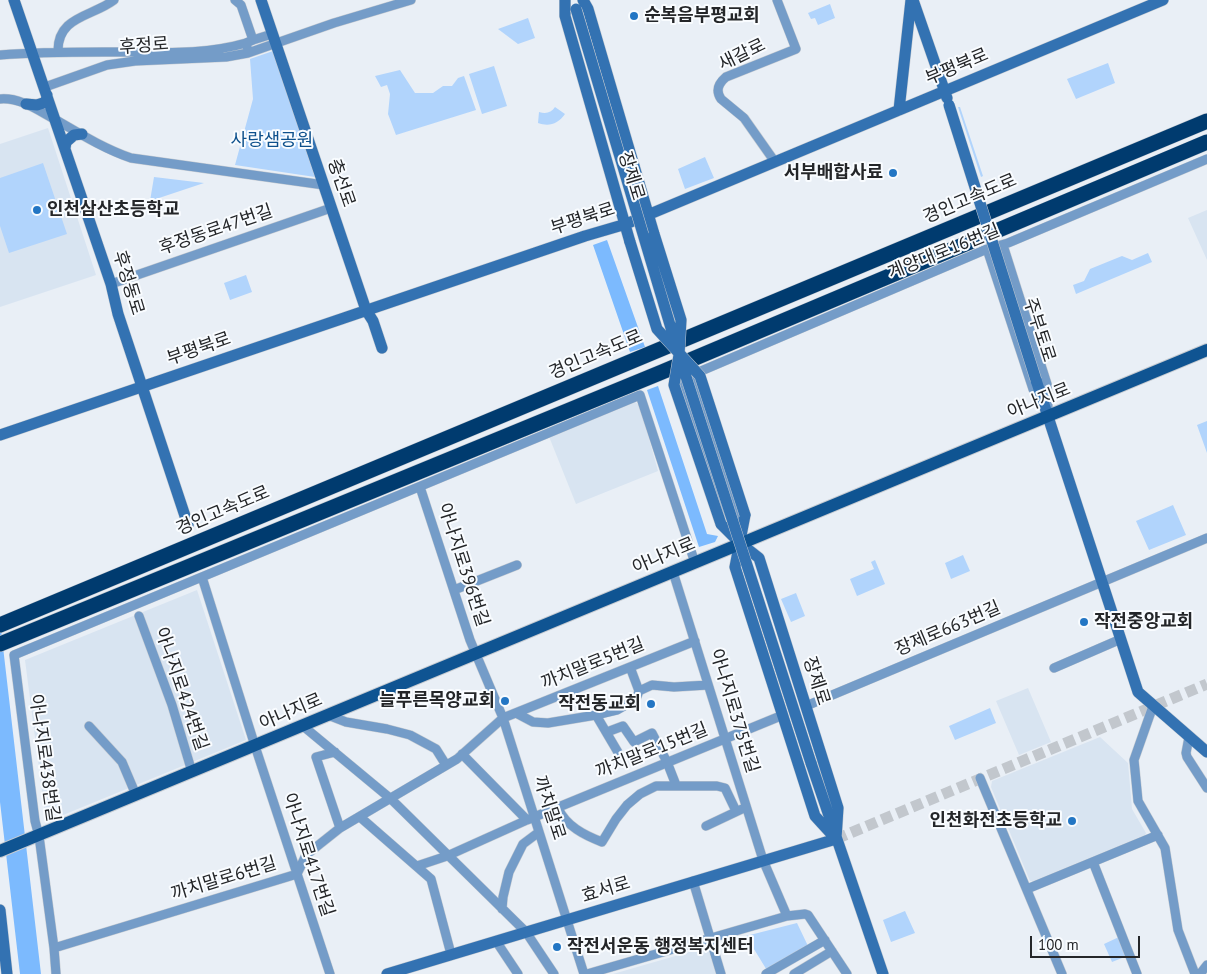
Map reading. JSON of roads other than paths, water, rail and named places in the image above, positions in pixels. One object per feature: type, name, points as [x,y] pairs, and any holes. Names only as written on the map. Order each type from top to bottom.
[{"type":"highway","name":"경인고속도로","points":[[4,623],[1207,121]]},
{"type":"highway","points":[[6,641],[640,388],[662,372],[1207,142]]},
{"type":"main road","name":"후정동로","points":[[14,0],[111,284],[118,314],[188,525]]},
{"type":"main road","name":"충선로","points":[[261,0],[366,310],[373,321],[382,348]]},
{"type":"main road","name":"장제로","points":[[565,0],[565,16],[657,329],[700,376],[744,515],[735,567],[815,816],[836,838]]},
{"type":"main road","name":"주부토로","points":[[912,0],[949,105],[1138,692],[1207,752]]},
{"type":"main road","points":[[899,110],[912,0]]},
{"type":"main road","name":"부평북로","points":[[0,435],[366,310],[626,224],[1150,3],[1163,0]]},
{"type":"main road","name":"장제로","points":[[578,3],[588,9],[681,320],[679,354],[674,385],[721,524],[759,558],[838,808],[836,838]]},
{"type":"main road","name":"장제로","points":[[578,3],[679,354],[811,763],[883,974]]},
{"type":"main road","points":[[26,104],[46,102],[46,91]]},
{"type":"main road","points":[[65,148],[66,142],[74,135],[82,134]]},
{"type":"main road","name":"아나지로","points":[[0,851],[1207,350]]},
{"type":"main road","name":"효서로","points":[[387,974],[836,838]]},
{"type":"main road","points":[[0,910],[7,974]]},
{"type":"street","points":[[58,52],[62,31],[70,23],[114,0]]},
{"type":"street","points":[[0,55],[32,52],[201,51],[249,45],[241,5],[235,0]]},
{"type":"street","name":"후정로","points":[[46,91],[106,65],[134,61],[226,58],[249,45],[334,23],[411,0]]},
{"type":"street","name":"새갈로","points":[[775,162],[744,118],[721,99],[718,95],[718,89],[720,82],[726,77],[796,49],[777,0]]},
{"type":"street","name":"후정로","points":[[249,45],[274,39]]},
{"type":"street","points":[[0,99],[26,104],[46,113],[112,151],[131,158],[324,185]]},
{"type":"street","name":"계양대로16번길","points":[[693,374],[1207,159]]},
{"type":"street","name":"후정동로47번길","points":[[111,284],[331,208]]},
{"type":"street","points":[[1003,245],[1047,384],[1048,416]]},
{"type":"street","points":[[987,250],[1033,390],[1048,416]]},
{"type":"street","points":[[992,265],[997,256],[1008,259]]},
{"type":"street","points":[[693,374],[738,519],[740,543],[727,522],[680,380],[693,374]]},
{"type":"street","points":[[202,577],[420,486],[640,388],[694,563]]},
{"type":"street","name":"아나지로396번길","points":[[420,486],[476,654]]},
{"type":"street","name":"장제로663번길","points":[[806,706],[1207,538]]},
{"type":"street","points":[[454,590],[517,566]]},
{"type":"street","name":"아나지로375번길","points":[[673,572],[763,860],[787,916]]},
{"type":"street","name":"아나지로438번길","points":[[56,974],[54,948],[36,837],[14,654],[202,577]]},
{"type":"street","name":"아나지로417번길","points":[[202,577],[330,974]]},
{"type":"street","name":"아나지로424번길","points":[[139,616],[172,705],[192,772]]},
{"type":"street","points":[[1054,668],[1120,639]]},
{"type":"street","name":"까치말로5번길","points":[[503,718],[695,641]]},
{"type":"street","name":"까치말로","points":[[476,654],[503,718],[531,819],[539,832],[585,974]]},
{"type":"street","points":[[516,713],[533,722],[548,723],[617,710],[636,699],[639,691],[630,667]]},
{"type":"street","points":[[639,691],[652,685],[674,687],[708,685]]},
{"type":"street","points":[[1153,706],[1134,760],[1138,801],[1165,848],[1178,930],[1195,974]]},
{"type":"street","points":[[328,715],[346,722],[410,735],[436,749],[446,765]]},
{"type":"street","points":[[596,715],[608,732],[617,751],[632,739]]},
{"type":"street","name":"까치말로15번길","points":[[417,866],[447,856],[531,819],[783,715]]},
{"type":"street","name":"까치말로6번길","points":[[54,948],[297,874],[306,855],[340,828],[446,765],[462,754],[503,718]]},
{"type":"street","points":[[89,726],[122,762],[136,796]]},
{"type":"street","points":[[303,726],[391,799],[526,932],[554,974]]},
{"type":"street","points":[[608,732],[623,726],[634,742],[652,733],[676,785]]},
{"type":"street","points":[[1189,737],[1187,757],[1207,788]]},
{"type":"street","points":[[335,752],[316,757],[340,828]]},
{"type":"street","points":[[462,754],[531,819]]},
{"type":"street","points":[[980,778],[1062,974]]},
{"type":"street","points":[[558,808],[562,818],[577,830],[602,842],[627,805],[640,794],[656,786],[717,786],[725,788],[736,811]]},
{"type":"street","points":[[706,826],[736,811],[747,808]]},
{"type":"street","points":[[360,816],[431,879],[452,954]]},
{"type":"street","points":[[502,909],[509,872],[523,844],[539,832]]},
{"type":"street","points":[[1027,890],[1158,835]]},
{"type":"street","points":[[1093,862],[1137,974]]},
{"type":"street","points":[[693,882],[722,974]]},
{"type":"street","points":[[585,974],[787,916],[805,914],[825,940],[845,973]]},
{"type":"street","points":[[766,974],[825,940]]},
{"type":"street","points":[[496,941],[518,974]]},
{"type":"street","points":[[794,974],[832,951]]},
{"type":"street","points":[[1200,974],[1207,966]]},
{"type":"water","points":[[607,240],[645,347],[630,352],[593,245]]},
{"type":"water","points":[[658,386],[707,534],[718,536],[715,542],[699,547],[647,390]]},
{"type":"water","points":[[0,621],[41,974],[20,974],[0,802]]},
{"type":"tunnel","points":[[836,839],[1207,684]]},
{"type":"place","name":"순복음부평교회","points":[[634,16]]},
{"type":"place","name":"서부배합사료","points":[[893,173]]},
{"type":"place","name":"인천삼산초등학교","points":[[37,210]]},
{"type":"place","name":"작전중앙교회","points":[[1084,622]]},
{"type":"place","name":"늘푸른목양교회","points":[[505,701]]},
{"type":"place","name":"작전동교회","points":[[651,704]]},
{"type":"place","name":"인천화전초등학교","points":[[1072,821]]},
{"type":"place","name":"작전서운동 행정복지센터","points":[[557,947]]},
{"type":"park label","name":"사랑샘공원","points":[[272,141]]}]
